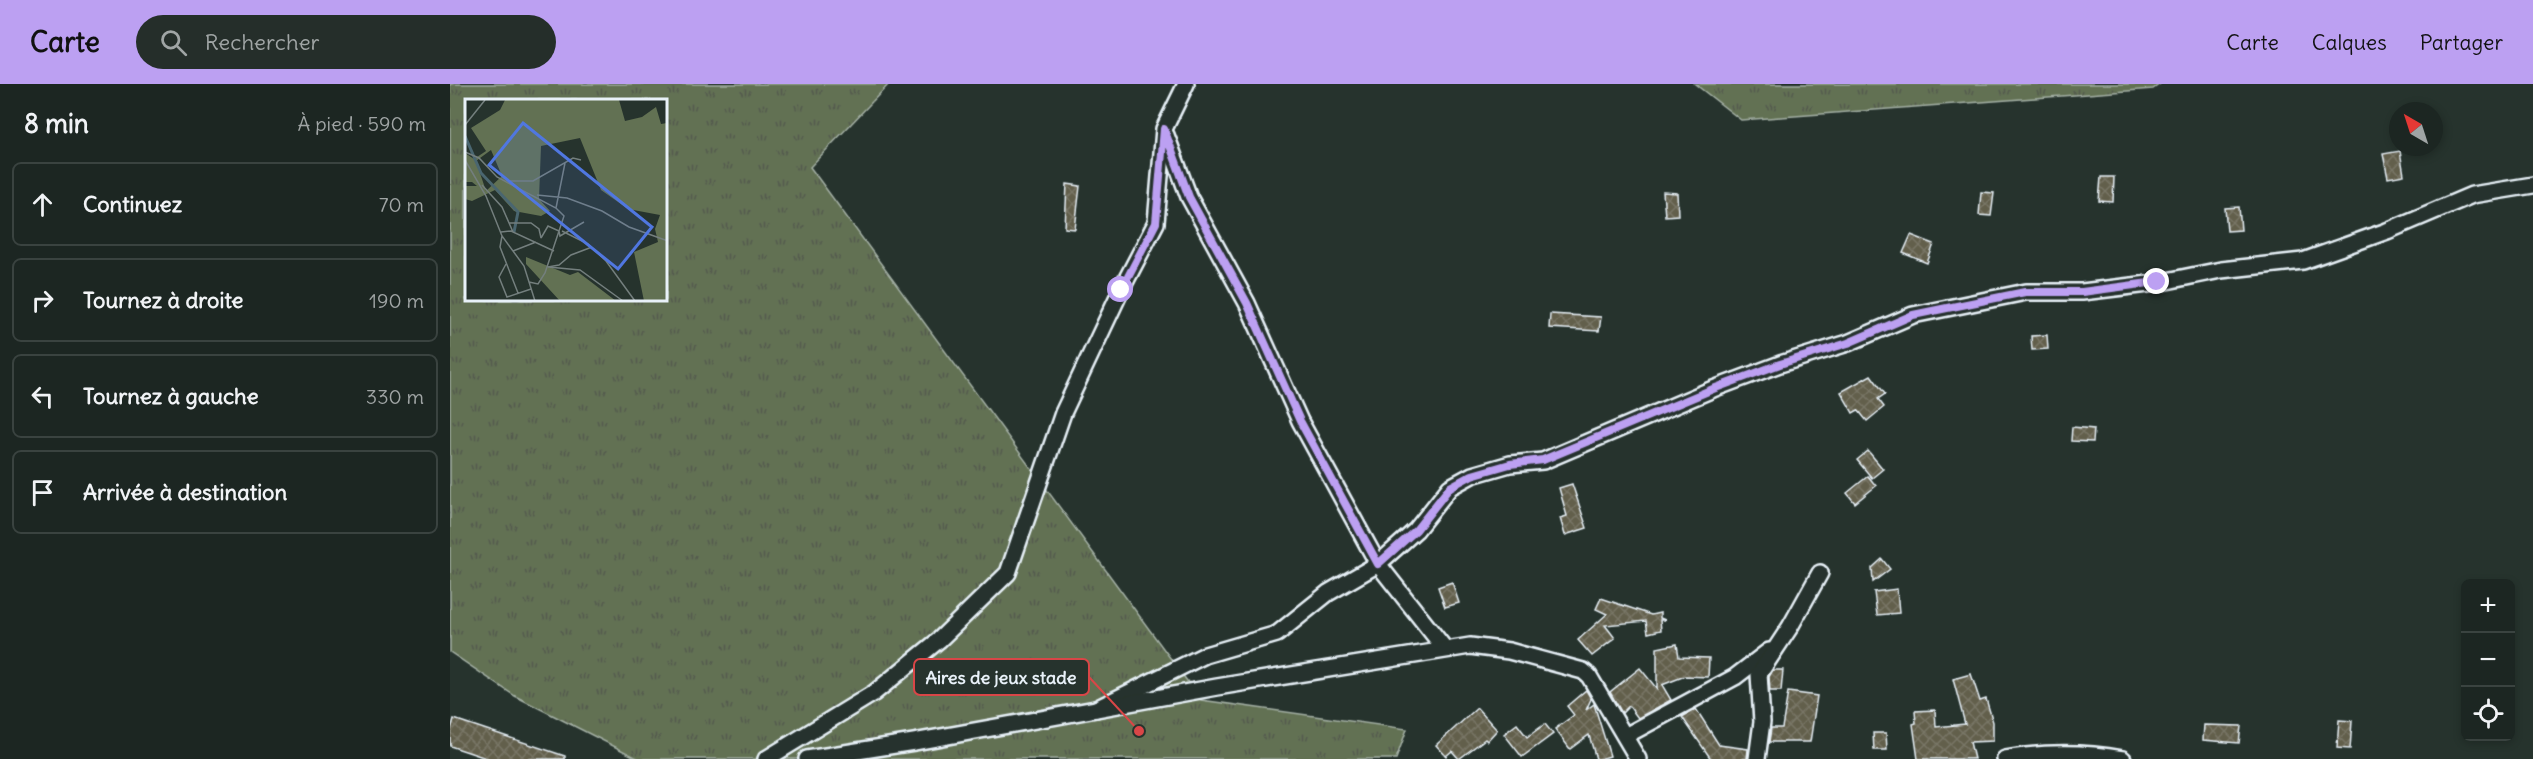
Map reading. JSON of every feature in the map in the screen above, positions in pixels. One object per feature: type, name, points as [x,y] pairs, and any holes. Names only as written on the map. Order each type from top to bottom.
[{"type":"street","points":[[766,759],[874,693],[939,640],[1008,573],[1063,413],[1121,290],[1156,223],[1164,129],[1186,84]]},
{"type":"street","points":[[1164,129],[1189,197],[1247,303],[1300,421],[1378,564],[1445,649]]},
{"type":"street","points":[[1096,709],[1205,655],[1277,634],[1328,593],[1378,564],[1416,530],[1450,487],[1472,475],[1510,464],[1543,460],[1713,389],[1780,364],[1848,343],[1913,315],[2025,292],[2082,292],[2157,282],[2221,270],[2303,261],[2387,231],[2472,195],[2533,185]]},
{"type":"street","points":[[1757,759],[1762,722],[1760,674],[1821,573]]},
{"type":"street","points":[[1625,736],[1735,676],[1766,654],[1790,627]]},
{"type":"street","points":[[807,759],[1445,649],[1485,647],[1568,665],[1589,676],[1638,759]]},
{"type":"street","points":[[2005,759],[2035,754],[2123,759]]},
{"type":"green space","points":[[450,84],[889,84],[810,167],[1201,700],[1407,729],[1396,759],[639,759],[515,696],[450,652]]},
{"type":"green space","points":[[1695,84],[2160,84],[2153,89],[1741,120]]},
{"type":"building","points":[[2383,154],[2401,156],[2404,175],[2388,178]]},
{"type":"building","points":[[2101,177],[2114,177],[2113,202],[2099,201]]},
{"type":"building","points":[[1067,184],[1080,186],[1075,229],[1065,228]]},
{"type":"building","points":[[1663,192],[1677,193],[1678,215],[1665,216]]},
{"type":"building","points":[[1981,192],[1994,193],[1991,216],[1979,215]]},
{"type":"building","points":[[2239,207],[2241,230],[2227,231],[2225,208]]},
{"type":"building","points":[[1911,235],[1934,244],[1927,263],[1903,253]]},
{"type":"building","points":[[1550,314],[1601,317],[1599,331],[1549,328]]},
{"type":"building","points":[[2047,335],[2048,349],[2032,350],[2031,336]]},
{"type":"building","points":[[1871,375],[1885,394],[1878,399],[1884,407],[1867,421],[1858,410],[1853,413],[1841,392]]},
{"type":"building","points":[[2072,427],[2094,429],[2093,442],[2071,441]]},
{"type":"building","points":[[1868,451],[1883,469],[1872,478],[1857,460]]},
{"type":"building","points":[[1868,476],[1876,486],[1855,503],[1847,493]]},
{"type":"building","points":[[1572,484],[1587,528],[1565,535],[1560,518],[1567,516],[1559,488]]},
{"type":"building","points":[[1882,559],[1890,569],[1873,582],[1872,568]]},
{"type":"building","points":[[1452,582],[1459,603],[1445,607],[1438,587]]},
{"type":"building","points":[[1897,589],[1899,613],[1877,615],[1874,592]]},
{"type":"building","points":[[1601,598],[1651,615],[1660,613],[1660,618],[1665,620],[1660,620],[1661,630],[1648,633],[1646,621],[1605,625],[1615,638],[1592,656],[1578,640],[1607,614],[1596,609]]},
{"type":"building","points":[[1677,644],[1679,657],[1709,658],[1708,677],[1685,676],[1662,685],[1671,700],[1638,718],[1629,706],[1622,713],[1610,692],[1640,668],[1657,689],[1657,648]]},
{"type":"building","points":[[1773,670],[1783,670],[1781,691],[1770,691],[1769,677]]},
{"type":"building","points":[[1971,674],[1980,701],[1986,699],[1993,722],[1993,741],[1970,742],[1974,759],[1918,759],[1913,724],[1916,723],[1915,711],[1935,710],[1936,727],[1965,724],[1953,679]]},
{"type":"building","points":[[1586,690],[1591,699],[1586,710],[1594,704],[1610,756],[1600,759],[1596,759],[1589,735],[1570,749],[1555,729],[1574,715],[1567,706]]},
{"type":"building","points":[[1788,692],[1817,696],[1810,742],[1769,742],[1771,728],[1782,728]]},
{"type":"building","points":[[1477,708],[1497,730],[1487,741],[1485,739],[1459,759],[1452,751],[1446,756],[1436,745]]},
{"type":"building","points":[[1696,709],[1719,745],[1748,749],[1747,759],[1711,759],[1682,717]]},
{"type":"building","points":[[454,719],[565,756],[565,759],[489,759],[450,746],[450,733]]},
{"type":"building","points":[[2339,720],[2352,721],[2350,749],[2337,748]]},
{"type":"building","points":[[1517,724],[1527,737],[1545,724],[1553,734],[1522,757],[1504,734]]},
{"type":"building","points":[[2204,725],[2241,726],[2239,743],[2203,740]]},
{"type":"building","points":[[1873,733],[1886,733],[1887,750],[1874,750]]},
{"type":"place","name":"Aires de jeux stade","points":[[1139,731]]},
{"type":"route","points":[[1121,290],[1156,223],[1164,129],[1189,197],[1247,303],[1300,421],[1378,564],[1416,530],[1450,487],[1472,475],[1510,464],[1543,460],[1713,389],[1780,364],[1848,343],[1913,315],[2025,292],[2082,292],[2157,282]]}]
